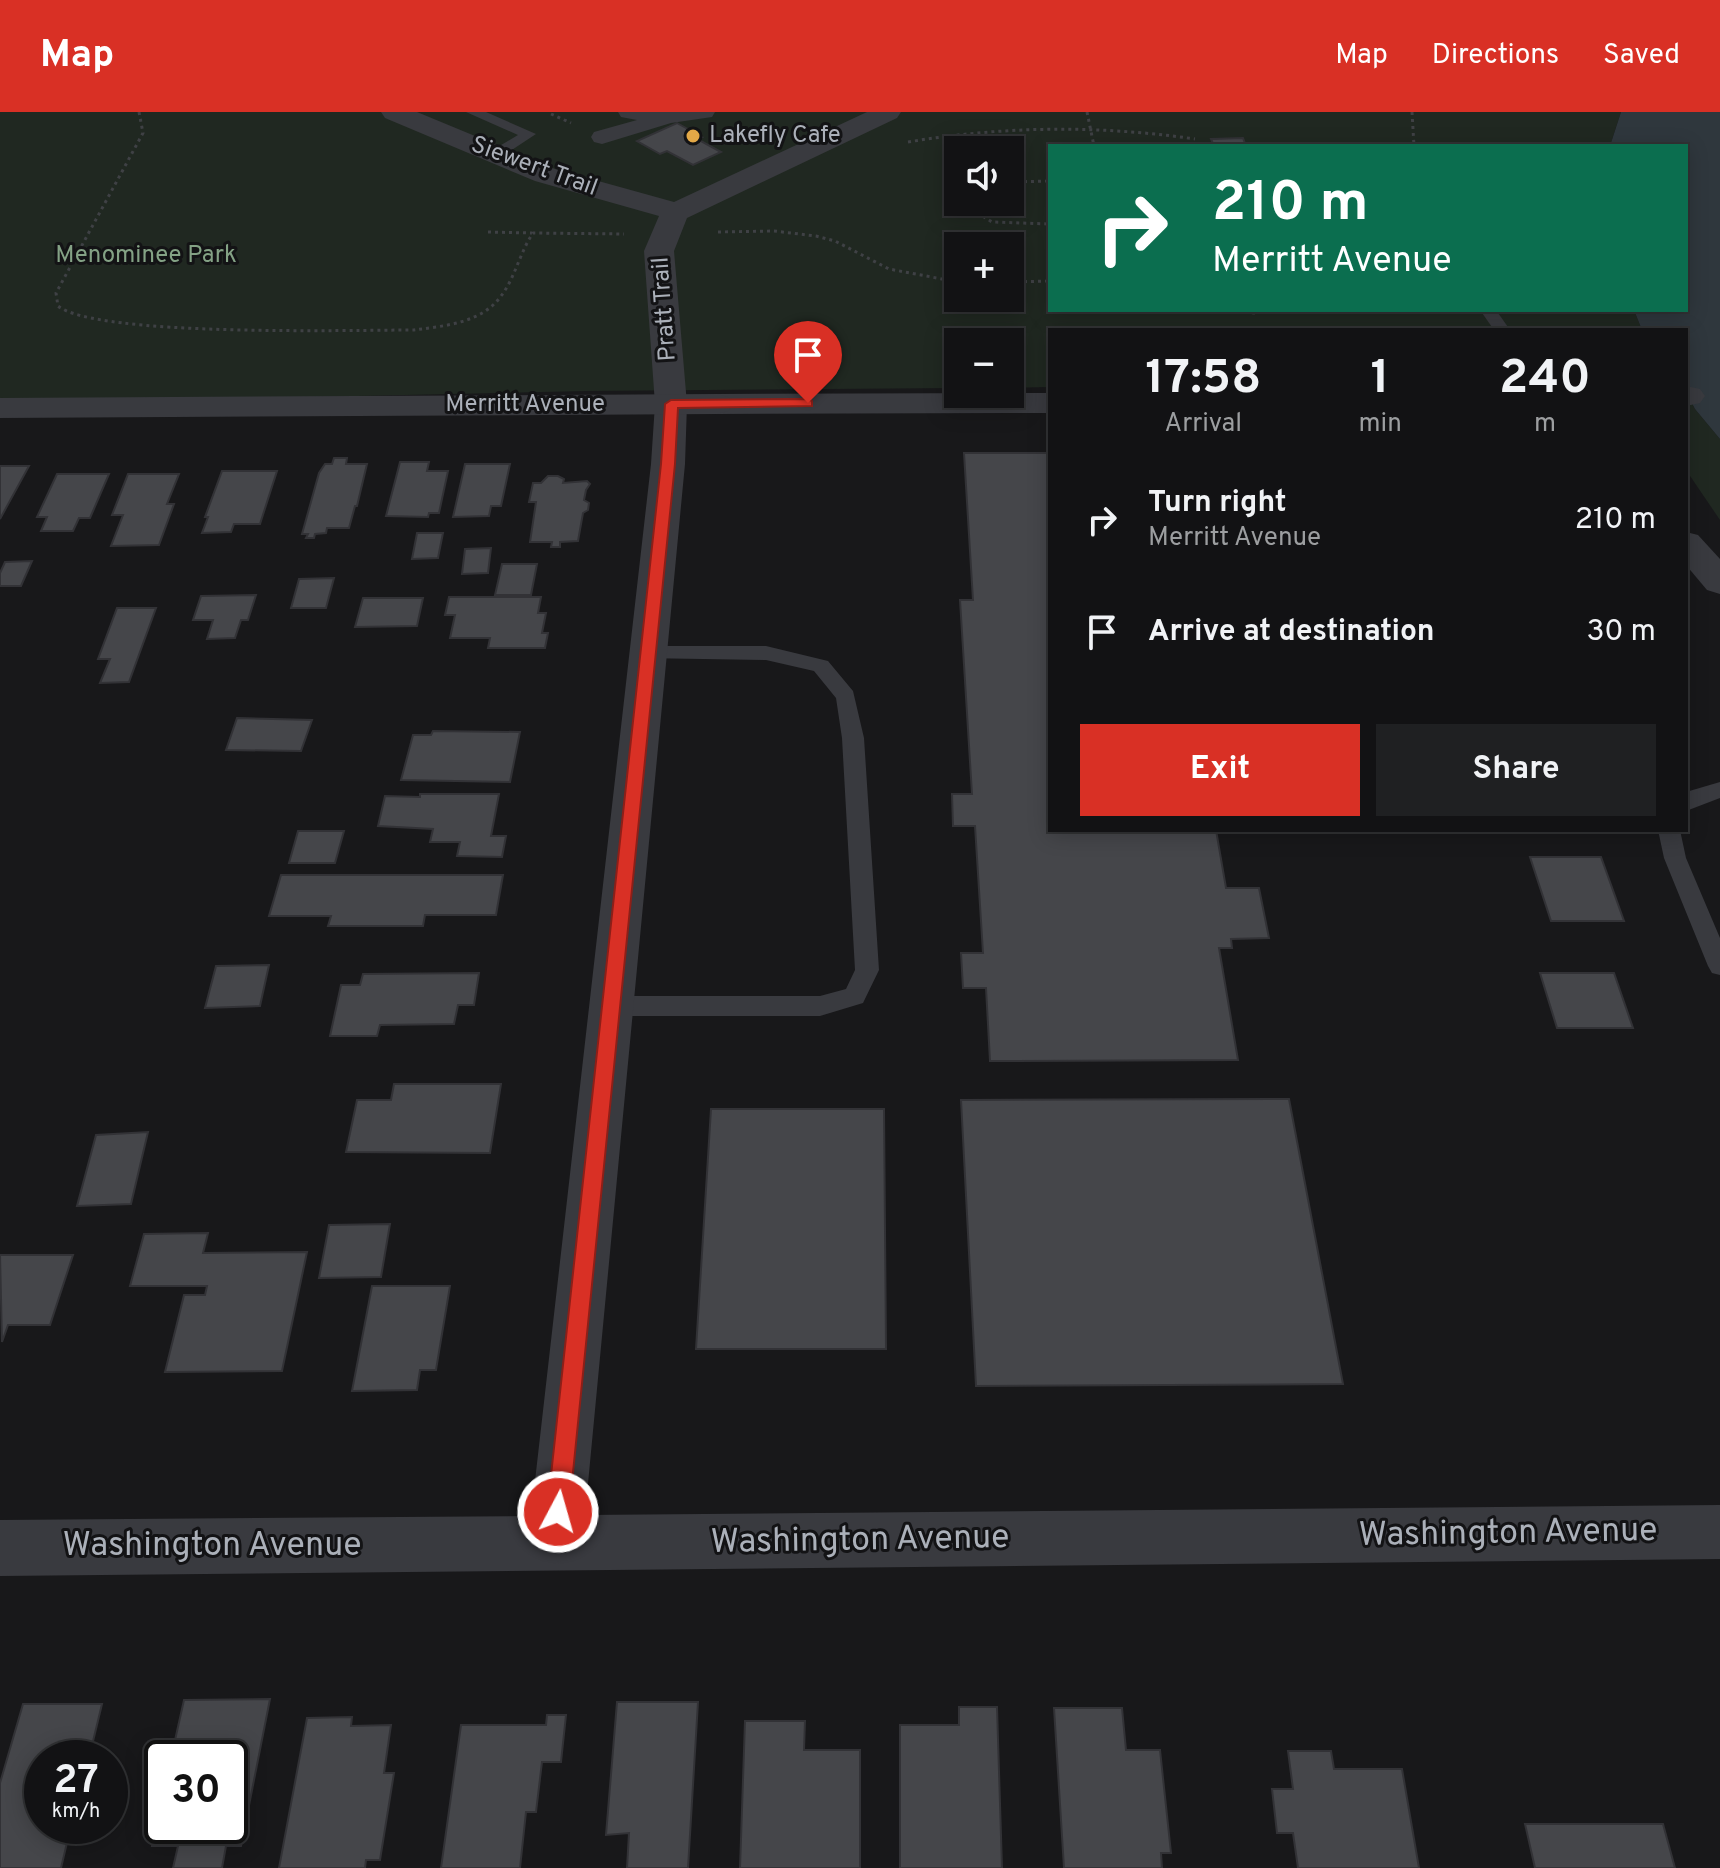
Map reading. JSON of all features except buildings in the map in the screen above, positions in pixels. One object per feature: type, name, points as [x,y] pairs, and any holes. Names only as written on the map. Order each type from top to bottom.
[{"type":"street","name":"Siewert Trail","points":[[394,112],[671,223]]},
{"type":"street","points":[[629,112],[668,117]]},
{"type":"street","points":[[602,137],[668,117],[704,112]]},
{"type":"street","points":[[671,223],[838,134],[888,112]]},
{"type":"street","name":"Pratt Trail","points":[[555,1544],[668,464],[671,404],[659,251],[671,223]]},
{"type":"street","name":"Merritt Avenue","points":[[0,408],[1048,403]]},
{"type":"street","points":[[1688,545],[1720,582]]},
{"type":"street","name":"Washington Avenue","points":[[0,1548],[1720,1532]]},
{"type":"lane","points":[[473,112],[529,134],[496,154]]},
{"type":"lane","points":[[611,1006],[820,1006],[854,996],[867,970],[853,738],[846,696],[821,666],[766,653],[648,653]]},
{"type":"lane","points":[[1688,802],[1720,790]]},
{"type":"lane","points":[[1669,832],[1675,858],[1720,966]]},
{"type":"path","points":[[139,112],[143,133],[56,293],[58,306],[68,314],[88,319],[239,329],[414,330],[450,325],[475,317],[501,297],[533,233]]},
{"type":"path","points":[[1087,112],[1094,144]]},
{"type":"path","points":[[1412,112],[1414,144]]},
{"type":"path","points":[[838,134],[857,144],[881,146],[964,132],[1090,128],[1137,129],[1195,139]]},
{"type":"path","points":[[1024,182],[1048,181]]},
{"type":"path","points":[[984,216],[992,222],[1048,224]]},
{"type":"path","points":[[488,232],[533,233],[671,223],[810,235],[842,244],[892,270],[944,280]]},
{"type":"path","points":[[1024,282],[1048,281]]},
{"type":"green space","name":"Menominee Park","points":[[0,112],[1621,112],[1611,144],[1048,144],[1048,312],[1635,312],[1641,328],[1048,328],[1048,387],[1024,388],[1024,328],[944,328],[944,388],[587,391],[0,404]]},
{"type":"green space","points":[[1688,397],[1720,439],[1720,520],[1688,473]]},
{"type":"shaded area","points":[[1621,112],[1720,112],[1720,439],[1688,396],[1688,328],[1641,328],[1635,312],[1688,312],[1688,144],[1611,144]]},
{"type":"place","name":"Lakefly Cafe","points":[[693,136]]},
{"type":"route","points":[[558,1512],[668,464],[671,404],[808,403]]}]
